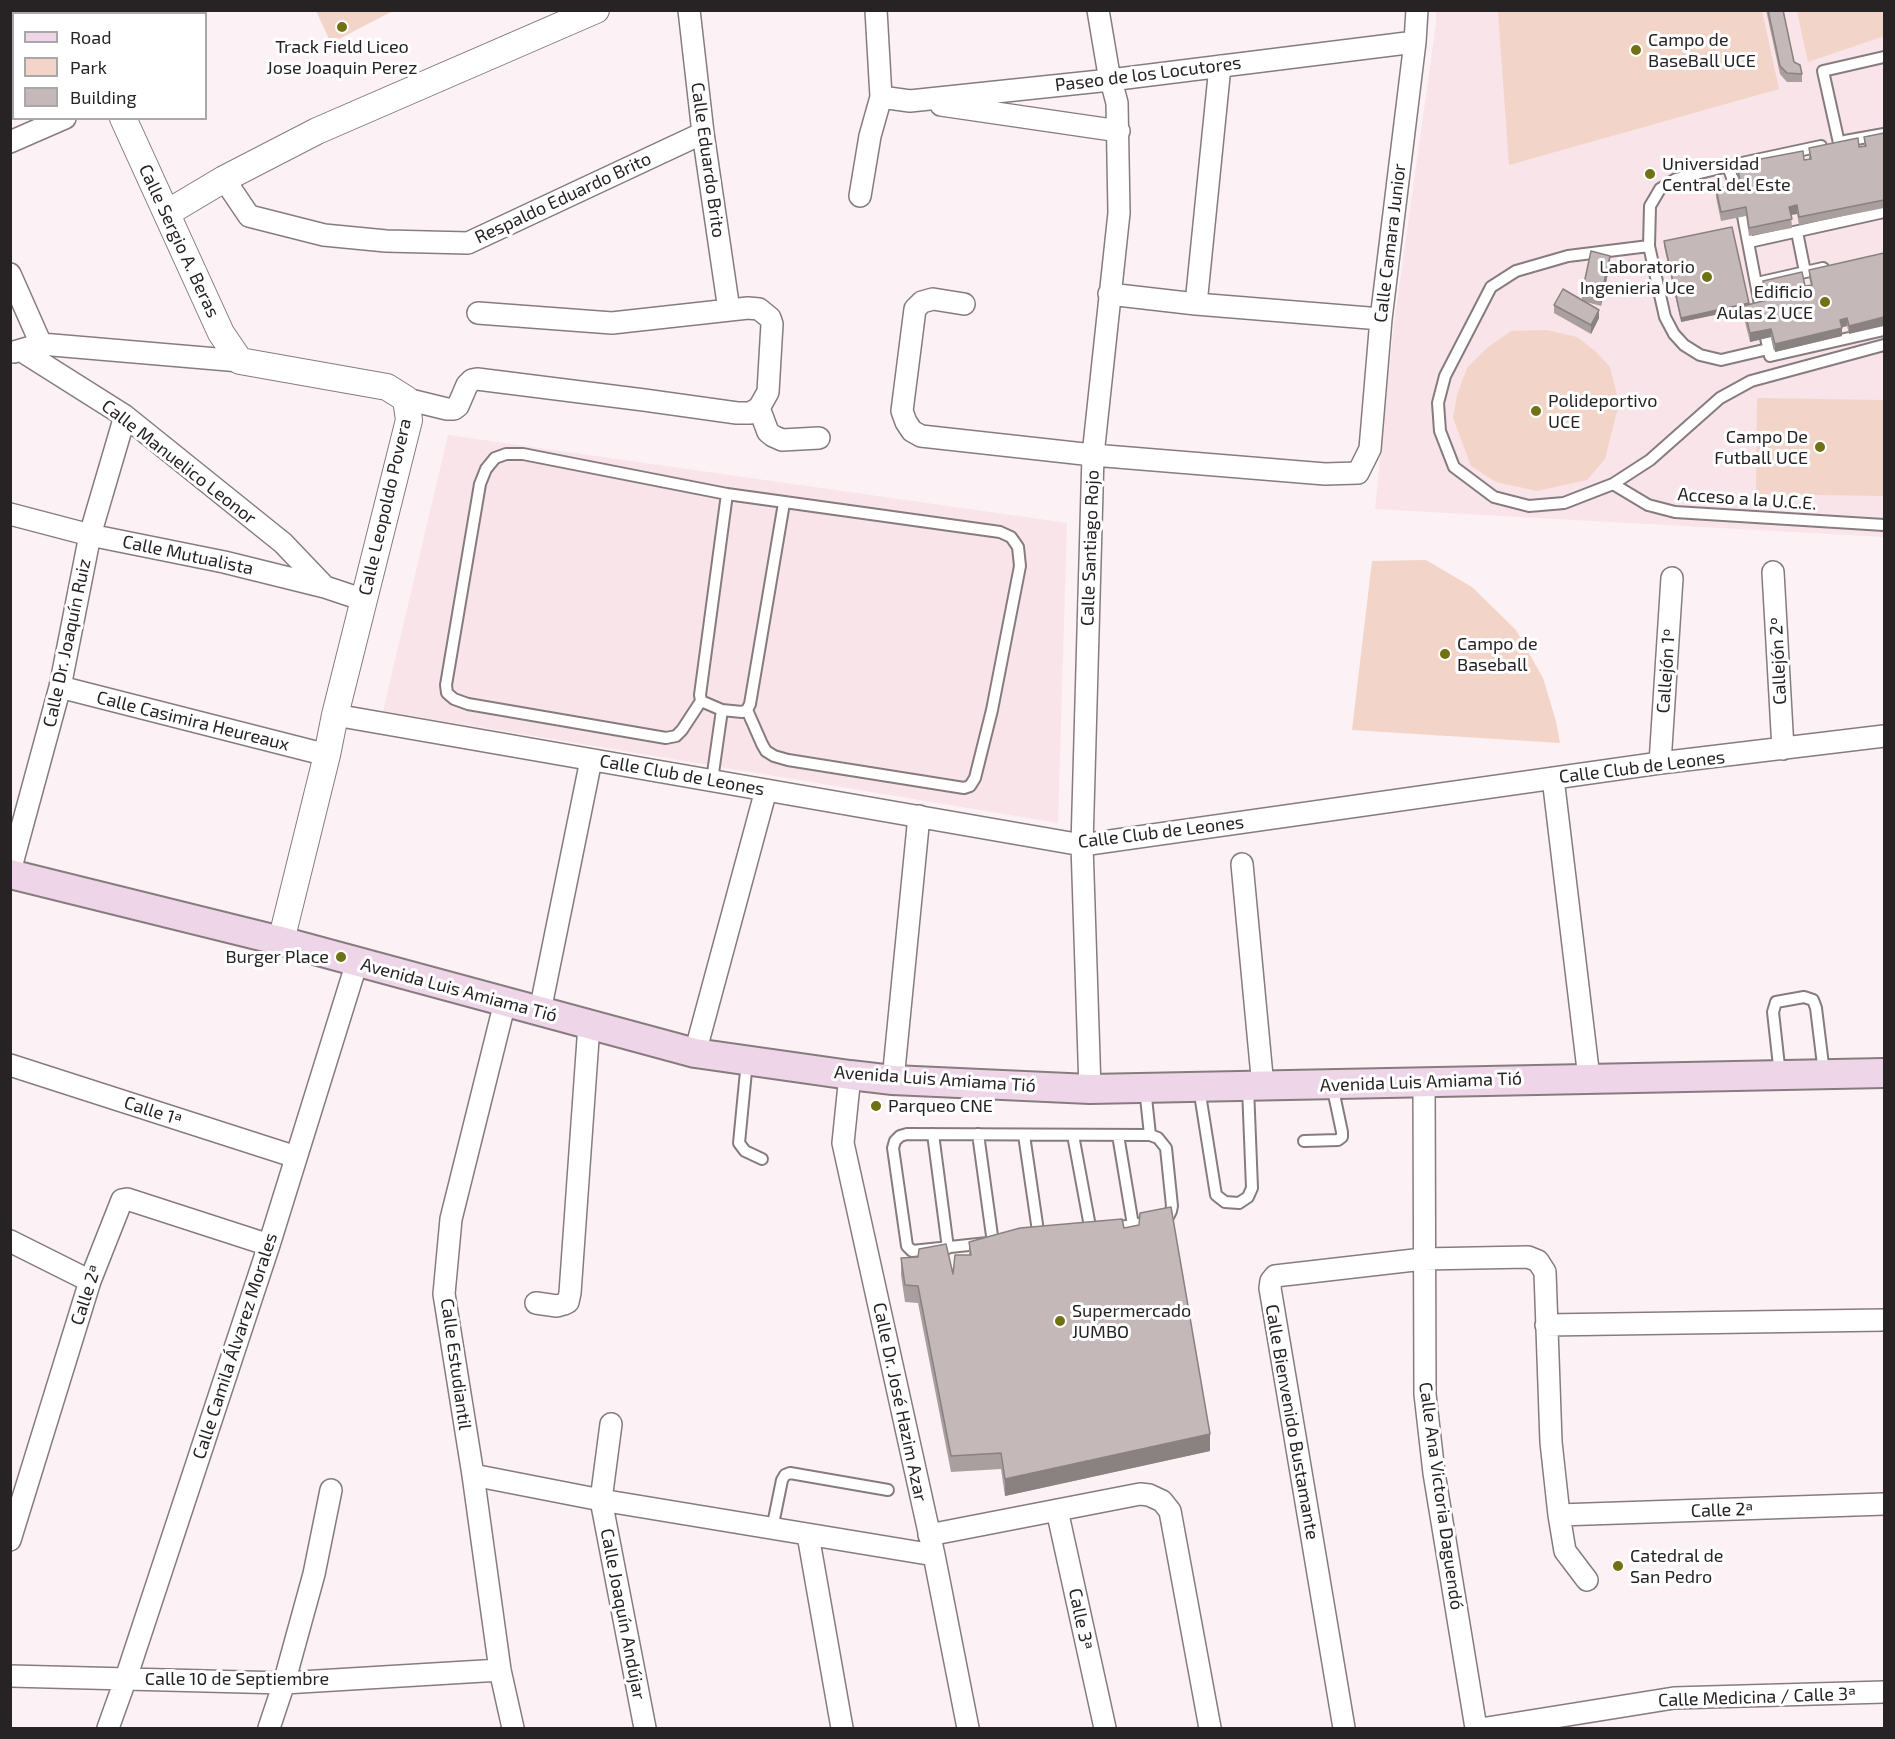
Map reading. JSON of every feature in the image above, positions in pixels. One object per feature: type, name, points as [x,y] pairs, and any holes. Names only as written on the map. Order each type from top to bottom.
[{"type":"main road","name":"Avenida Luis Amiama Tió","points":[[10,872],[281,941],[695,1053],[850,1076],[1090,1089],[1884,1073]]},
{"type":"street","points":[[167,213],[224,179],[317,131],[596,10]]},
{"type":"street","name":"Calle Eduardo Brito","points":[[689,10],[703,133],[729,310]]},
{"type":"street","points":[[860,196],[870,136],[881,97],[876,10]]},
{"type":"street","name":"Calle Santiago Rojo","points":[[1090,1089],[1082,845],[1092,455],[1119,213],[1117,103],[1110,80],[1098,10]]},
{"type":"street","name":"Calle Camara Junior","points":[[1092,455],[1325,474],[1358,473],[1370,449],[1381,320],[1417,10]]},
{"type":"street","name":"Paseo de los Locutores","points":[[881,97],[910,100],[1110,80],[1415,42]]},
{"type":"street","points":[[1196,304],[1220,66]]},
{"type":"street","points":[[910,100],[1119,130]]},
{"type":"street","points":[[10,142],[60,120]]},
{"type":"street","name":"Calle Sergio A. Beras","points":[[124,120],[221,333],[240,361]]},
{"type":"street","name":"Respaldo Eduardo Brito","points":[[224,179],[249,216],[324,235],[386,241],[468,243],[703,133]]},
{"type":"street","points":[[10,274],[24,349]]},
{"type":"street","points":[[1109,294],[1381,320]]},
{"type":"street","points":[[964,304],[933,299],[922,302],[915,309],[902,411],[912,431],[921,436],[1092,455]]},
{"type":"street","points":[[406,399],[454,409],[458,406],[467,385],[477,379],[750,413],[759,408],[768,392],[772,324],[770,318],[759,309],[748,308],[612,323],[478,313]]},
{"type":"street","name":"Calle Leopoldo Povera","points":[[24,349],[240,361],[387,387],[406,399],[409,420],[281,941]]},
{"type":"street","name":"Calle Manuelico Leonor","points":[[24,349],[125,416],[283,543],[325,587]]},
{"type":"street","points":[[759,408],[768,432],[773,436],[782,440],[819,438]]},
{"type":"street","name":"Calle Dr. Joaquín Ruiz","points":[[10,872],[60,687],[90,535],[125,416]]},
{"type":"street","name":"Calle Mutualista","points":[[10,514],[90,535],[224,562],[325,587],[364,600]]},
{"type":"street","name":"Callejón 2º","points":[[1773,572],[1783,749]]},
{"type":"street","name":"Callejón 1º","points":[[1660,763],[1672,578]]},
{"type":"street","name":"Calle Casimira Heureaux","points":[[60,687],[327,755]]},
{"type":"street","name":"Calle Club de Leones","points":[[335,715],[1082,845],[1660,763],[1884,736]]},
{"type":"street","points":[[540,1011],[591,760]]},
{"type":"street","points":[[1553,778],[1589,1078]]},
{"type":"street","points":[[695,1053],[766,790]]},
{"type":"street","points":[[893,1080],[919,816]]},
{"type":"street","points":[[1242,864],[1255,1087]]},
{"type":"street","name":"Calle Camila Álvarez Morales","points":[[108,1728],[269,1245],[357,962]]},
{"type":"street","name":"Calle Estudiantil","points":[[505,1002],[452,1219],[444,1294],[473,1475],[500,1670],[513,1728]]},
{"type":"street","points":[[536,1303],[557,1306],[564,1304],[568,1302],[570,1293],[589,1025]]},
{"type":"street","name":"Calle 1ª","points":[[10,1065],[296,1157]]},
{"type":"street","name":"Calle Dr. José Hazim Azar","points":[[850,1076],[843,1143],[931,1545],[968,1728]]},
{"type":"street","name":"Calle Ana Victoria Daguendó","points":[[1424,1082],[1424,1358],[1429,1434],[1476,1728]]},
{"type":"street","name":"Calle 2ª","points":[[10,1540],[90,1281],[122,1200],[127,1199],[269,1245]]},
{"type":"street","points":[[10,1240],[90,1281]]},
{"type":"street","name":"Calle Bienvenido Bustamante","points":[[1344,1728],[1270,1286],[1272,1279],[1280,1275],[1424,1259],[1528,1257],[1538,1261],[1545,1272],[1551,1442],[1559,1515],[1565,1551],[1587,1580]]},
{"type":"street","points":[[1546,1325],[1884,1320]]},
{"type":"street","name":"Calle Joaquín Andújar","points":[[611,1424],[601,1500],[645,1728]]},
{"type":"street","points":[[473,1475],[601,1500],[808,1535],[931,1545],[1056,1510],[1140,1494],[1156,1497],[1169,1507],[1210,1728]]},
{"type":"street","points":[[269,1728],[314,1574],[331,1490]]},
{"type":"street","name":"Calle 2ª","points":[[1559,1515],[1884,1504]]},
{"type":"street","name":"Calle 3ª","points":[[1056,1510],[1105,1728]]},
{"type":"street","points":[[808,1535],[842,1728]]},
{"type":"street","name":"Calle 10 de Septiembre","points":[[10,1676],[284,1683],[500,1670]]},
{"type":"street","name":"Calle Medicina / Calle 3ª","points":[[1487,1728],[1674,1698],[1884,1692]]},
{"type":"lane","points":[[1839,142],[1823,71],[1884,57]]},
{"type":"lane","points":[[1884,134],[1676,179],[1660,189],[1650,206],[1649,246],[1665,317],[1674,334],[1684,345],[1700,355],[1721,360],[1767,344],[1770,356],[1884,330]]},
{"type":"lane","points":[[1728,166],[1736,189]]},
{"type":"lane","points":[[1749,242],[1884,212]]},
{"type":"lane","points":[[1743,216],[1761,310]]},
{"type":"lane","points":[[1797,232],[1806,271]]},
{"type":"lane","points":[[1649,246],[1568,256],[1516,271],[1491,287],[1445,376],[1437,403],[1440,431],[1454,467],[1494,497],[1529,506],[1564,503],[1613,484],[1650,460],[1720,398],[1750,381],[1884,345]]},
{"type":"lane","points":[[1757,283],[1839,264]]},
{"type":"lane","points":[[727,494],[701,701],[676,736],[666,738],[468,704],[454,699],[447,693],[446,685],[480,484],[486,469],[495,458],[506,454],[523,454],[784,503],[1000,532],[1011,537],[1018,548],[1020,566],[992,710],[975,778],[970,786],[964,788],[788,760],[766,752],[747,710],[784,503]]},
{"type":"lane","name":"Acceso a la U.C.E.","points":[[1613,484],[1648,505],[1675,512],[1884,525]]},
{"type":"lane","points":[[701,701],[722,710],[742,712],[747,710]]},
{"type":"lane","points":[[712,780],[722,710]]},
{"type":"lane","points":[[1780,1076],[1773,1012],[1776,1002],[1804,997],[1813,1000],[1816,1008],[1824,1073]]},
{"type":"lane","points":[[747,1061],[740,1143],[745,1151],[762,1159]]},
{"type":"lane","points":[[1304,1141],[1338,1140],[1342,1137],[1332,1085]]},
{"type":"lane","points":[[1199,1088],[1216,1195],[1225,1202],[1239,1203],[1248,1197],[1252,1188],[1255,1087]]},
{"type":"lane","points":[[1145,1088],[1150,1135]]},
{"type":"lane","points":[[907,1134],[1150,1135],[1158,1138],[1166,1148],[1172,1206],[1168,1217],[1162,1220],[1091,1232],[917,1252],[909,1250],[895,1159],[895,1141],[900,1136],[907,1134]]},
{"type":"lane","points":[[933,1134],[948,1248]]},
{"type":"lane","points":[[978,1134],[993,1243]]},
{"type":"lane","points":[[1024,1135],[1039,1238]]},
{"type":"lane","points":[[1073,1135],[1091,1232]]},
{"type":"lane","points":[[1118,1135],[1133,1225]]},
{"type":"lane","points":[[772,1529],[782,1480],[790,1473],[888,1490]]},
{"type":"shaded area","name":"Universidad Central del Este","points":[[1436,11],[1884,11],[1884,537],[1375,509],[1394,324]]},
{"type":"shaded area","points":[[448,435],[1067,523],[1058,823],[383,711]]},
{"type":"green space","name":"Track Field Liceo Jose Joaquin Perez","points":[[316,11],[393,11],[331,43]]},
{"type":"green space","name":"Campo de BaseBall UCE","points":[[1498,11],[1762,11],[1779,89],[1509,165]]},
{"type":"green space","points":[[1797,11],[1884,11],[1884,36],[1808,62]]},
{"type":"green space","name":"Polideportivo UCE","points":[[1546,330],[1577,337],[1595,351],[1610,367],[1619,403],[1605,459],[1587,480],[1537,491],[1496,482],[1471,466],[1453,418],[1457,395],[1467,368],[1487,348],[1511,331]]},
{"type":"green space","name":"Campo De Futball UCE","points":[[1757,398],[1884,400],[1884,496],[1756,494]]},
{"type":"green space","name":"Campo de Baseball","points":[[1426,560],[1472,587],[1516,630],[1543,678],[1560,743],[1352,730],[1372,561]]},
{"type":"building","points":[[1768,10],[1783,10],[1794,62],[1800,65],[1802,74],[1787,73],[1780,66]]},
{"type":"building","points":[[1884,133],[1884,200],[1799,217],[1797,205],[1789,207],[1792,219],[1749,228],[1746,207],[1721,212],[1716,189],[1731,186],[1731,182],[1740,180],[1737,166],[1751,165],[1750,161],[1803,151],[1804,160],[1811,159],[1809,148],[1858,138],[1859,147],[1866,146],[1864,137]]},
{"type":"building","name":"Laboratorio Ingenieria Uce","points":[[1732,227],[1749,303],[1681,318],[1664,241]]},
{"type":"building","points":[[1591,251],[1610,256],[1601,297],[1582,293]]},
{"type":"building","name":"Edificio Aulas 2 UCE","points":[[1884,253],[1884,317],[1849,326],[1847,318],[1840,320],[1842,328],[1775,344],[1771,329],[1750,333],[1743,306],[1767,300],[1763,281],[1802,272],[1805,286],[1812,285],[1809,270]]},
{"type":"building","points":[[1563,289],[1599,310],[1591,325],[1554,305]]},
{"type":"building","points":[[1171,1207],[1210,1434],[1005,1479],[1001,1453],[951,1456],[918,1286],[905,1285],[901,1258],[918,1257],[919,1249],[946,1244],[953,1274],[955,1255],[971,1255],[969,1242],[1020,1228],[1122,1219],[1124,1228],[1139,1225],[1140,1213]]},
{"type":"place","name":"Track Field Liceo Jose Joaquin Perez","points":[[342,27]]},
{"type":"place","name":"Campo de BaseBall UCE","points":[[1636,50]]},
{"type":"place","name":"Universidad Central del Este","points":[[1650,174]]},
{"type":"place","name":"Laboratorio Ingenieria Uce","points":[[1707,277]]},
{"type":"place","name":"Edificio Aulas 2 UCE","points":[[1825,302]]},
{"type":"place","name":"Polideportivo UCE","points":[[1536,411]]},
{"type":"place","name":"Campo De Futball UCE","points":[[1820,447]]},
{"type":"place","name":"Campo de Baseball","points":[[1445,654]]},
{"type":"place","name":"Burger Place","points":[[341,957]]},
{"type":"place","name":"Parqueo CNE","points":[[876,1106]]},
{"type":"place","name":"Supermercado JUMBO","points":[[1060,1321]]},
{"type":"place","name":"Catedral de San Pedro","points":[[1618,1566]]}]
